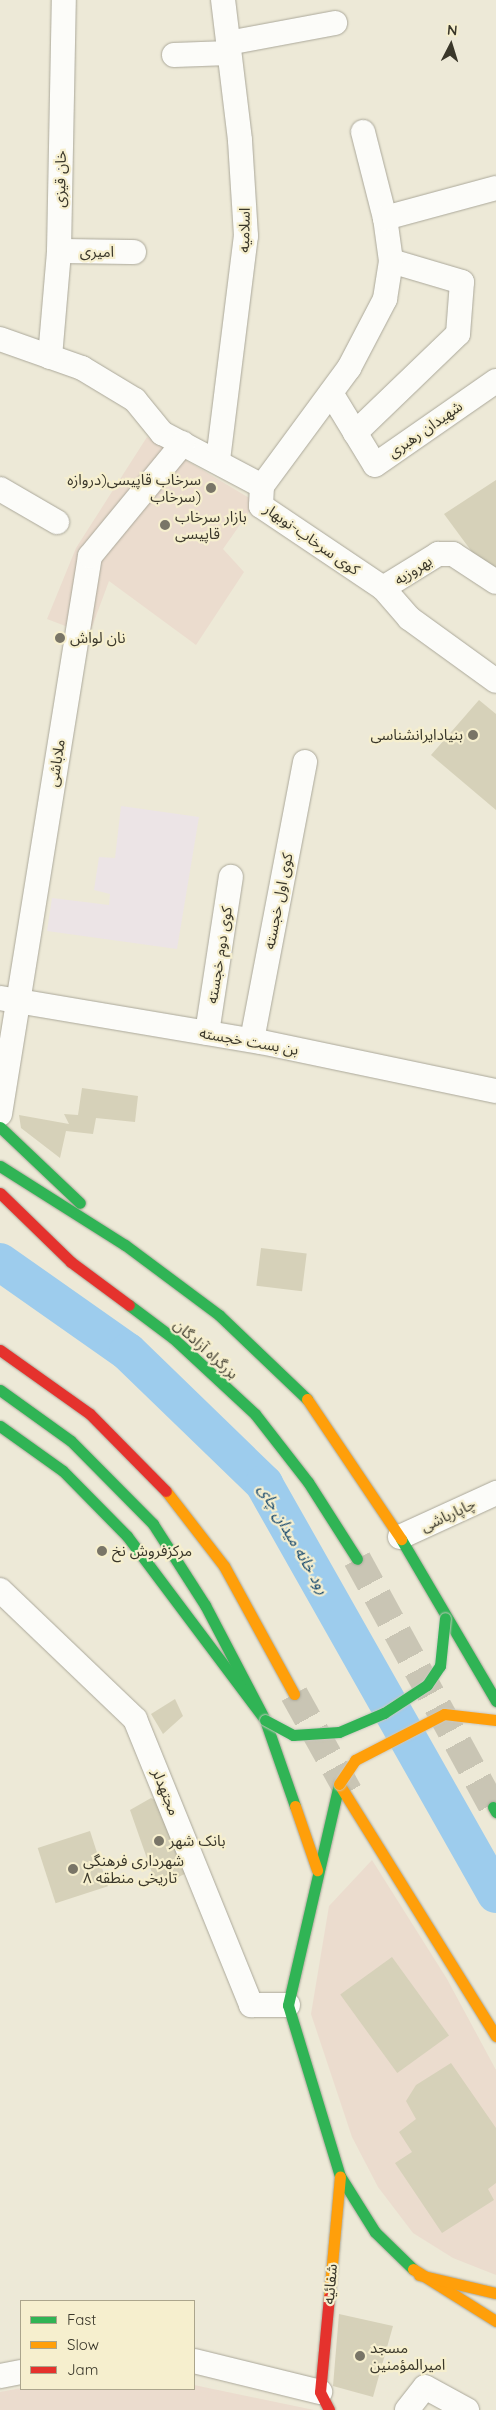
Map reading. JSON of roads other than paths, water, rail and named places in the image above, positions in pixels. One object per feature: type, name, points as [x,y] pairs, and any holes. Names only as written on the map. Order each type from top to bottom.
[{"type":"main road","points":[[0,1127],[125,1245]]},
{"type":"main road","points":[[0,1166],[125,1245],[219,1315],[312,1403],[400,1537],[445,1618],[496,1701]]},
{"type":"main road","name":"بزرگراه آزادگان","points":[[0,1193],[70,1262],[174,1338],[255,1414],[308,1482],[357,1559]]},
{"type":"main road","points":[[0,1350],[90,1414],[184,1509],[224,1566],[294,1694]]},
{"type":"main road","points":[[0,1390],[71,1440],[153,1524],[205,1605],[264,1720],[317,1870]]},
{"type":"main road","points":[[0,1426],[63,1471],[127,1536],[264,1720],[292,1735],[339,1732],[384,1713],[427,1685],[440,1666],[445,1618]]},
{"type":"main road","points":[[496,1720],[444,1714],[355,1760],[339,1784],[317,1870],[288,2005],[340,2176],[375,2232],[419,2275],[496,2321]]},
{"type":"main road","points":[[339,1784],[496,2036]]},
{"type":"main road","name":"شفائیه","points":[[325,2401],[340,2176]]},
{"type":"main road","points":[[419,2275],[496,2294]]},
{"type":"street","name":"خان قیزی","points":[[50,357],[59,251],[64,0]]},
{"type":"street","name":"اسلامیه","points":[[218,460],[246,236],[223,0]]},
{"type":"street","points":[[174,55],[229,48],[335,23]]},
{"type":"street","points":[[262,486],[331,393],[385,299],[391,261],[385,218],[363,132]]},
{"type":"street","points":[[385,218],[496,188]]},
{"type":"street","name":"امیری","points":[[59,251],[134,252]]},
{"type":"street","points":[[355,433],[458,334],[462,282],[391,261]]},
{"type":"street","name":"کوی سرخاب-نوبهار","points":[[0,339],[82,368],[135,400],[162,433],[218,460],[262,486],[261,506],[383,588],[409,618],[496,681]]},
{"type":"street","name":"شهیدان رهبری","points":[[331,393],[374,465],[496,382]]},
{"type":"street","name":"ملاباشی","points":[[0,1114],[8,999],[90,556],[183,443]]},
{"type":"street","points":[[0,488],[57,522]]},
{"type":"street","name":"بهروزیه","points":[[383,588],[438,554],[453,554],[496,582]]},
{"type":"street","name":"کوی اول خجسته","points":[[252,1040],[305,762]]},
{"type":"street","name":"کوی دوم خجسته","points":[[207,1033],[231,877]]},
{"type":"street","name":"بن بست خجسته","points":[[8,999],[252,1040],[496,1092]]},
{"type":"street","name":"چاپارباشی","points":[[400,1537],[496,1493]]},
{"type":"street","name":"مجتهدلر","points":[[0,1590],[135,1718],[251,2005],[288,2005]]},
{"type":"street","name":"شفائیه","points":[[195,2361],[325,2401]]},
{"type":"street","points":[[0,2376],[20,2372]]},
{"type":"street","points":[[407,2410],[424,2386],[467,2410]]},
{"type":"waterway","name":"رود خانه میدان چای","points":[[0,1262],[128,1352],[264,1484],[496,1894]]},
{"type":"tunnel","points":[[357,1559],[493,1807]]},
{"type":"tunnel","points":[[294,1694],[353,1800]]},
{"type":"place","name":"سرخاب قاپیسی(دروازه سرخاب)","points":[[211,488]]},
{"type":"place","name":"بازار سرخاب قاپیسی","points":[[165,525]]},
{"type":"place","name":"نان لواش","points":[[60,638]]},
{"type":"place","name":"بنیادایرانشناسی","points":[[473,735]]},
{"type":"place","name":"مرکزفروش نخ","points":[[102,1551]]},
{"type":"place","name":"بانک شهر","points":[[159,1841]]},
{"type":"place","name":"شهرداری فرهنگی تاریخی منطقه ۸","points":[[73,1869]]},
{"type":"place","name":"مسجد امیرالمؤمنین","points":[[360,2356]]}]
